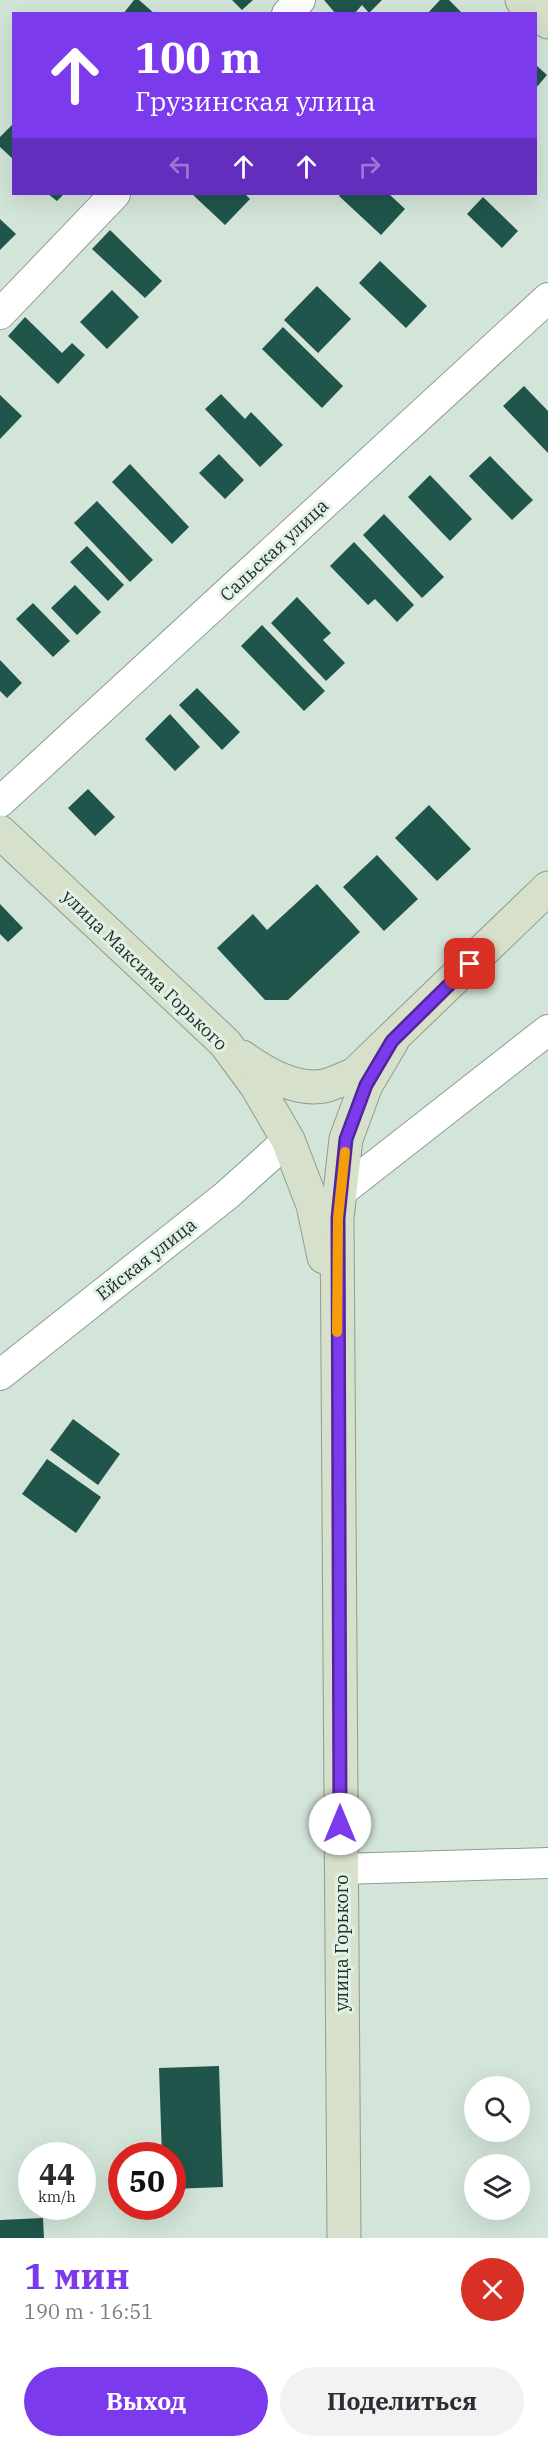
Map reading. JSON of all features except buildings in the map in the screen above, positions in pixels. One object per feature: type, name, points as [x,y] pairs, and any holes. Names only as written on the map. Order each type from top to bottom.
[{"type":"main road","points":[[522,0],[536,12]]},
{"type":"main road","name":"улица Максима Горького","points":[[0,832],[225,1042],[256,1085],[288,1140],[313,1205],[327,1277],[337,1361]]},
{"type":"main road","points":[[225,1042],[260,1071],[290,1084],[323,1086],[355,1074],[392,1041],[548,888]]},
{"type":"main road","points":[[337,1361],[338,1218],[346,1139],[366,1085],[392,1041]]},
{"type":"main road","name":"улица Горького","points":[[337,1361],[344,2238]]},
{"type":"street","points":[[289,12],[300,0]]},
{"type":"street","points":[[0,314],[114,195]]},
{"type":"street","name":"Сальская улица","points":[[0,802],[548,298]]},
{"type":"street","points":[[340,1192],[548,1030]]},
{"type":"street","name":"Ейская улица","points":[[0,1375],[227,1195],[288,1140]]},
{"type":"street","points":[[340,1869],[548,1863]]},
{"type":"slow traffic","points":[[337,1332],[338,1218],[345,1152]]},
{"type":"route","points":[[340,1824],[338,1218],[346,1139],[366,1085],[392,1041],[470,964]]}]
